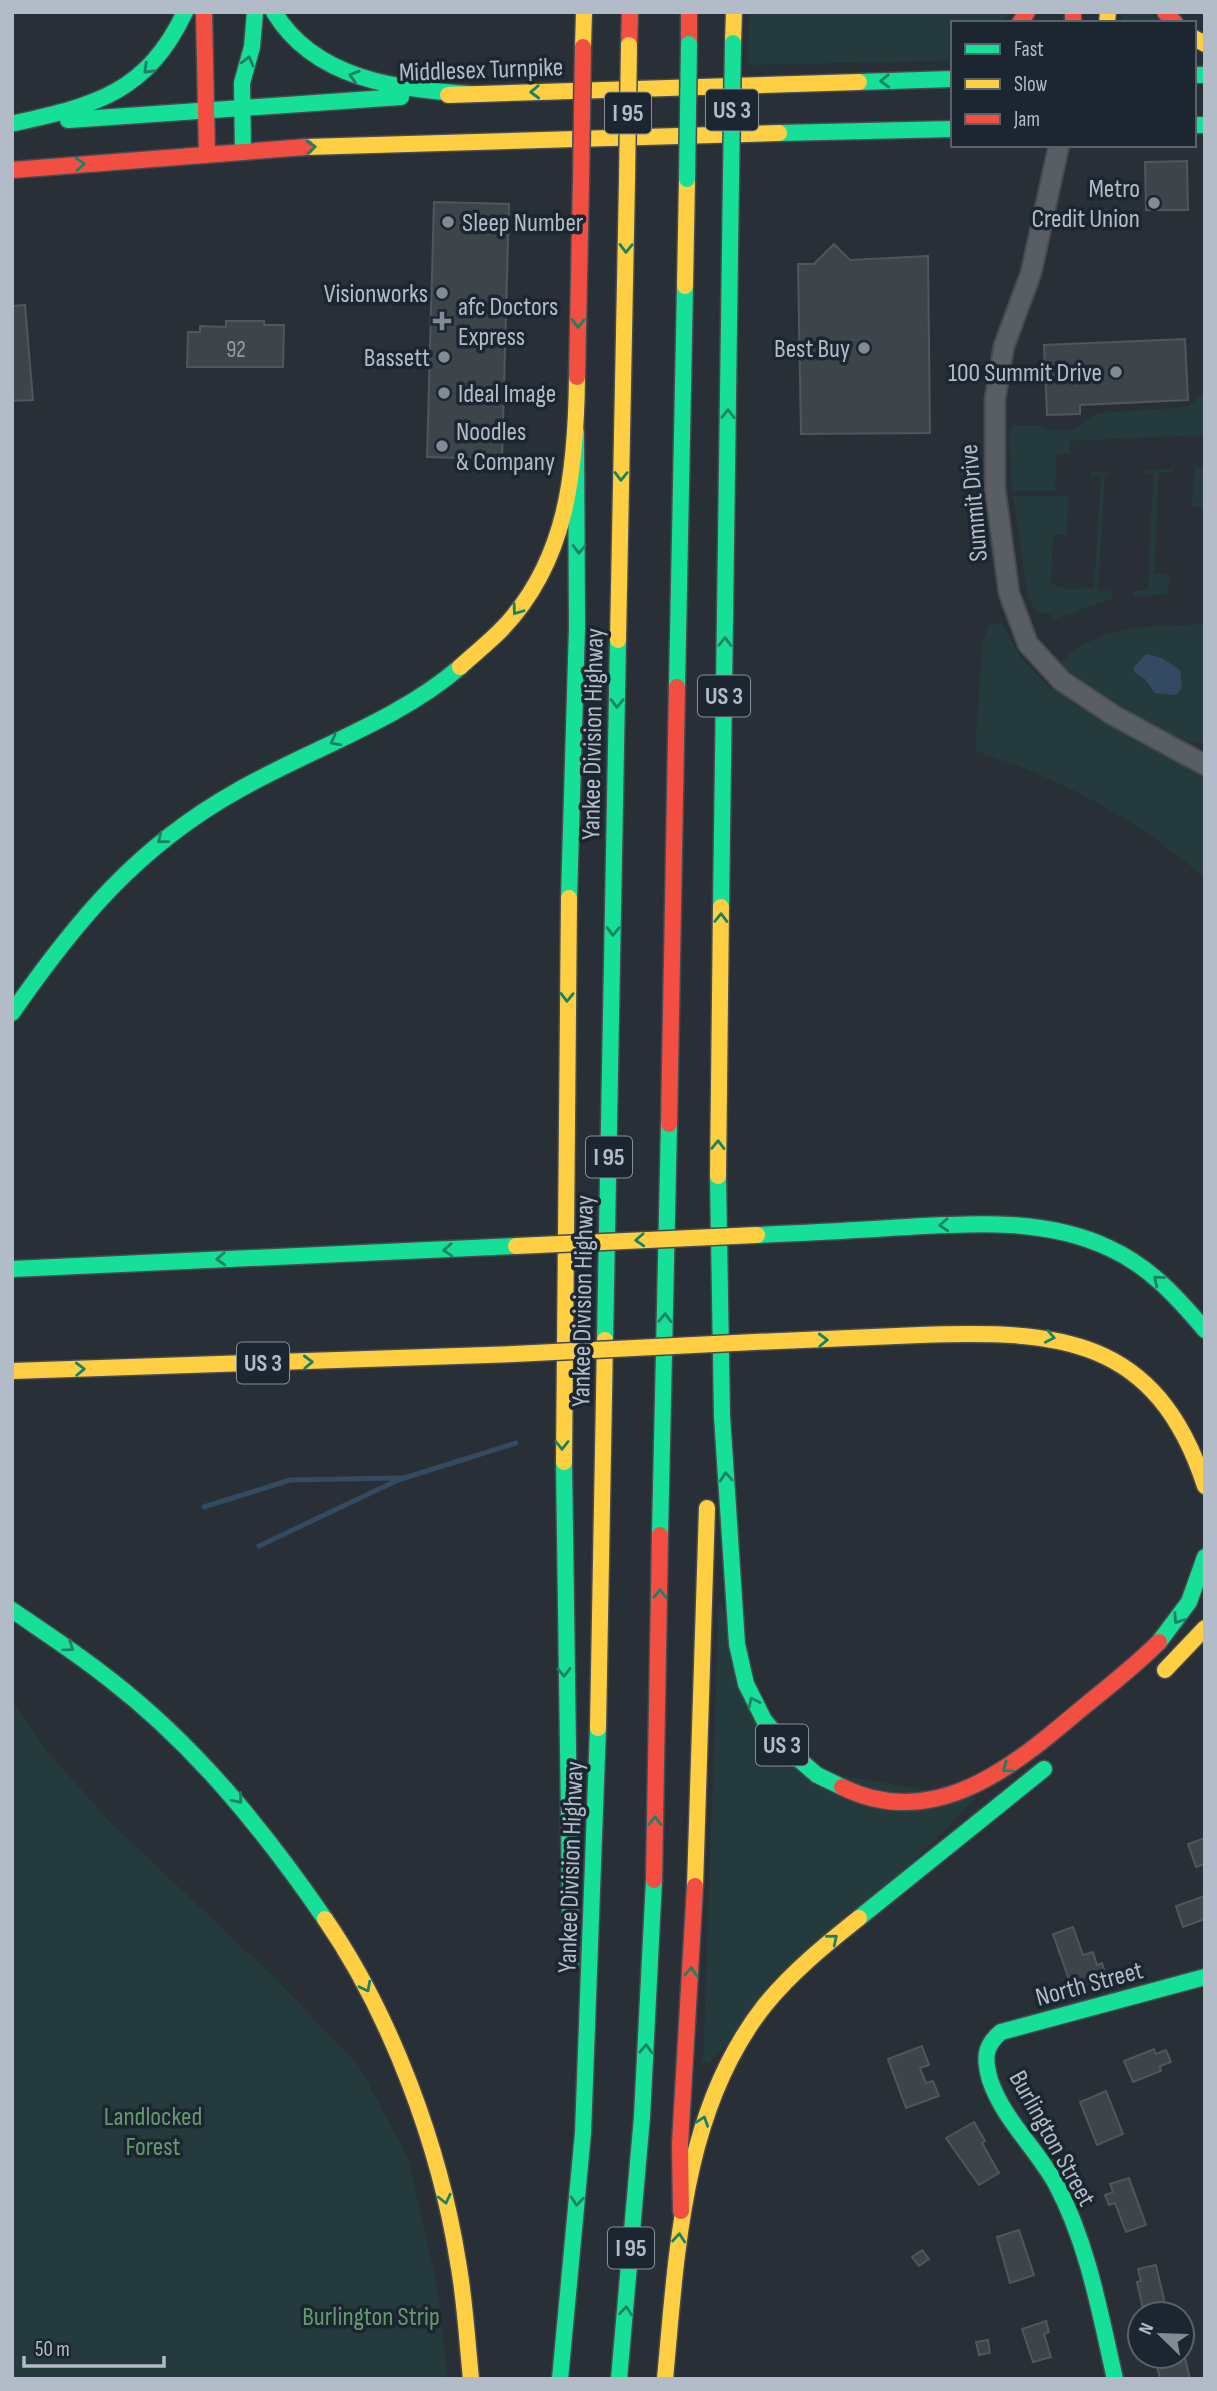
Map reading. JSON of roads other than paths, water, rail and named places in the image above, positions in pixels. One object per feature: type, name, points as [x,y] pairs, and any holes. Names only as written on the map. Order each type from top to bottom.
[{"type":"main road","points":[[13,123],[74,110],[131,85],[162,55],[185,12]]},
{"type":"main road","points":[[204,12],[202,50],[206,155]]},
{"type":"main road","points":[[243,152],[240,109],[255,12]]},
{"type":"main road","points":[[274,12],[304,47],[339,72],[391,86],[469,94]]},
{"type":"main road","points":[[583,2133],[568,1913],[562,1490],[568,942],[580,528],[576,432],[584,12]]},
{"type":"main road","name":"Yankee Division Highway","points":[[560,2379],[583,2133],[598,1745],[630,12]]},
{"type":"main road","name":"I 95","points":[[619,2379],[642,2117],[653,1919],[690,12]]},
{"type":"main road","name":"US 3","points":[[734,12],[717,1214],[721,1269],[722,1416],[739,1661],[748,1693],[779,1743],[810,1770],[858,1793],[897,1801],[949,1796],[986,1781],[1012,1765],[1157,1646],[1185,1609],[1205,1557]]},
{"type":"main road","name":"Middlesex Turnpike","points":[[13,123],[240,109],[280,102],[951,79]]},
{"type":"main road","points":[[12,170],[332,145],[951,129]]},
{"type":"main road","points":[[12,1013],[88,909],[162,839],[210,806],[439,684],[496,636],[536,583],[557,539],[571,486],[576,432]]},
{"type":"main road","points":[[708,1452],[711,1267],[717,1214]]},
{"type":"main road","points":[[12,1269],[994,1223],[1054,1229],[1086,1238],[1133,1261],[1173,1293],[1205,1330]]},
{"type":"main road","name":"US 3","points":[[12,1371],[998,1332],[1037,1334],[1070,1341],[1114,1360],[1149,1387],[1188,1437],[1205,1486]]},
{"type":"main road","points":[[665,2379],[681,2211],[680,2144],[695,1886],[707,1492]]},
{"type":"main road","points":[[12,1610],[113,1680],[191,1748],[238,1798],[281,1851],[341,1942],[401,2061],[435,2159],[464,2293],[471,2379]]},
{"type":"main road","points":[[1157,1677],[1205,1628]]},
{"type":"main road","points":[[681,2211],[696,2141],[716,2085],[747,2031],[770,2000],[794,1973],[833,1939],[1061,1755]]},
{"type":"main road","name":"North Street","points":[[988,2042],[1001,2032],[1205,1977]]},
{"type":"main road","name":"Burlington Street","points":[[988,2042],[986,2066],[1001,2102],[1055,2183],[1072,2219],[1115,2379]]},
{"type":"street","name":"Summit Drive","points":[[1059,147],[1033,262],[1004,346],[995,399],[995,488],[1009,593],[1028,644],[1062,681],[1113,715],[1205,765]]},
{"type":"water","points":[[1146,654],[1162,658],[1180,670],[1182,688],[1175,695],[1155,693],[1145,679],[1134,672],[1134,667]]},
{"type":"waterway","points":[[259,1546],[398,1480],[516,1443]]},
{"type":"waterway","points":[[204,1507],[290,1480],[400,1478]]},
{"type":"place","name":"Metro Credit Union","points":[[1154,203]]},
{"type":"place","name":"Sleep Number","points":[[448,222]]},
{"type":"place","name":"Visionworks","points":[[442,293]]},
{"type":"place","name":"afc Doctors Express","points":[[442,321]]},
{"type":"place","name":"Best Buy","points":[[864,348]]},
{"type":"place","name":"Bassett","points":[[444,357]]},
{"type":"place","name":"100 Summit Drive","points":[[1116,372]]},
{"type":"place","name":"Ideal Image","points":[[444,393]]},
{"type":"place","name":"Noodles & Company","points":[[442,446]]},
{"type":"park label","name":"Landlocked Forest","points":[[153,2131]]},
{"type":"park label","name":"Burlington Strip","points":[[371,2316]]}]
